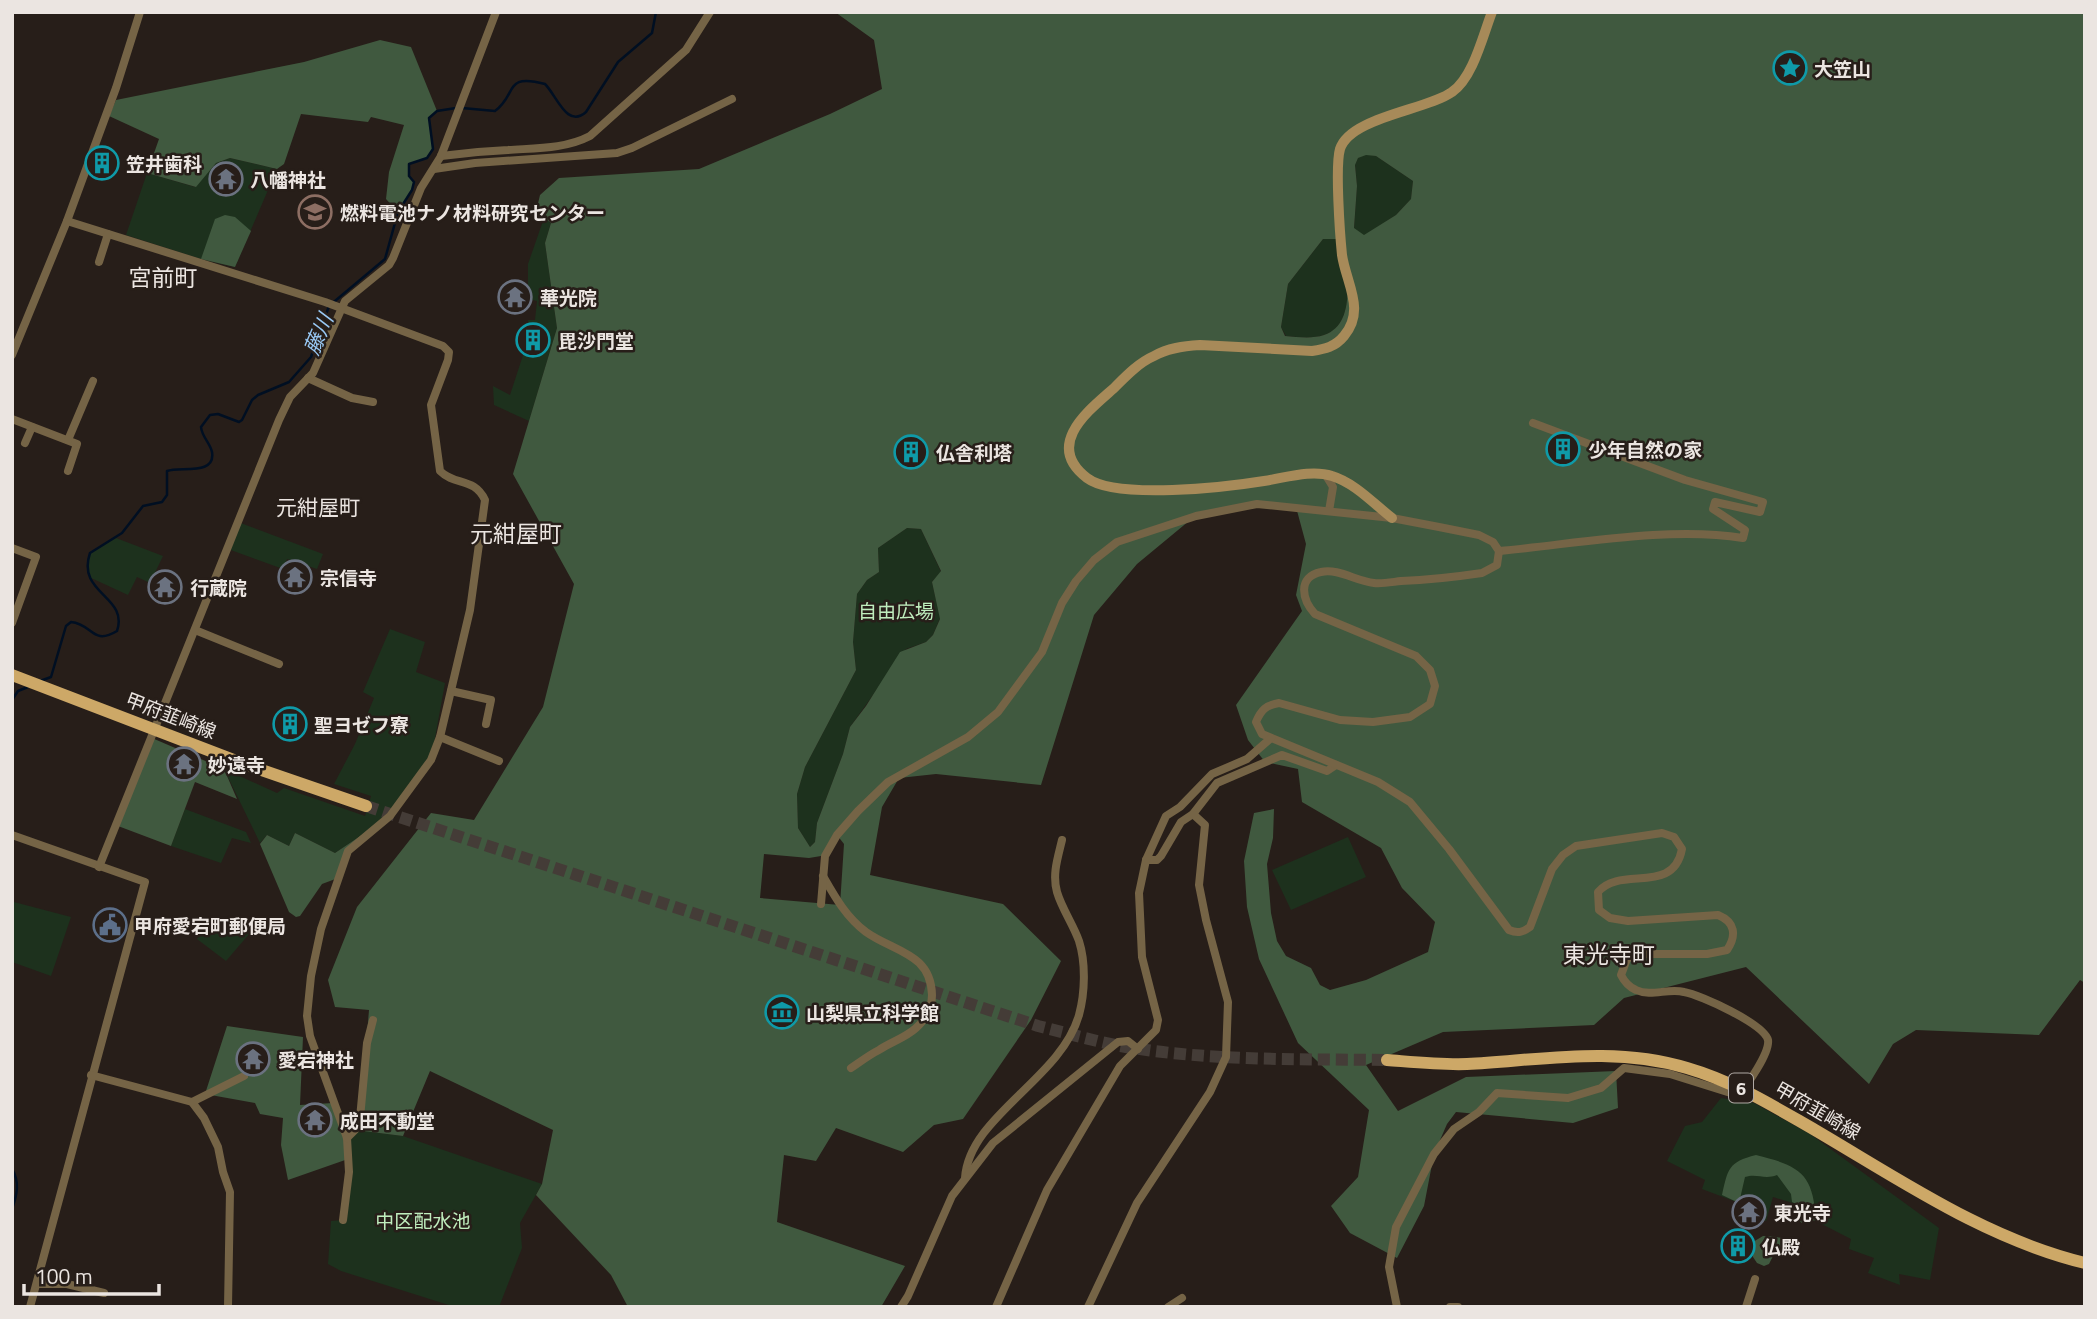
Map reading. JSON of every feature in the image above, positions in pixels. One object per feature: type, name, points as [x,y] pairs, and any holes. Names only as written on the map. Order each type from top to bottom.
[{"type":"main road","points":[[1392,518],[1345,481],[1317,473],[1201,489],[1118,488],[1097,484],[1076,468],[1070,448],[1071,437],[1075,425],[1084,414],[1142,362],[1170,349],[1200,345],[1312,351],[1328,349],[1339,341],[1354,318],[1355,303],[1342,257],[1338,169],[1340,147],[1350,135],[1364,127],[1452,93],[1469,72],[1492,12]]},
{"type":"main road","name":"甲府韮崎線","points":[[12,674],[153,730],[366,806]]},
{"type":"main road","name":"甲府韮崎線","points":[[1387,1060],[1463,1064],[1574,1055],[1633,1058],[1686,1068],[1744,1089],[1973,1222],[2020,1243],[2085,1263]]},
{"type":"street","points":[[12,355],[67,221],[116,88],[140,12]]},
{"type":"street","points":[[99,867],[279,420],[290,397],[313,373],[339,308],[389,265],[421,188],[441,156],[496,12]]},
{"type":"street","points":[[441,156],[556,147],[583,140],[603,126],[686,50],[710,12]]},
{"type":"street","points":[[434,169],[475,163],[617,153],[732,99]]},
{"type":"street","points":[[67,221],[325,302],[443,346],[449,352],[431,405],[440,471],[444,475],[476,486],[485,500],[486,507],[470,610],[440,737],[431,760],[390,816],[348,851],[321,929],[309,991],[307,1016],[310,1036],[346,1138],[349,1172],[343,1220]]},
{"type":"street","points":[[99,262],[108,234]]},
{"type":"street","points":[[308,378],[352,398],[373,402]]},
{"type":"street","points":[[68,440],[93,381]]},
{"type":"street","points":[[12,419],[77,444],[68,471]]},
{"type":"street","points":[[1499,551],[1665,534],[1744,538],[1745,530],[1713,509],[1715,502],[1760,512],[1763,502],[1685,480],[1533,423]]},
{"type":"street","points":[[25,443],[32,426]]},
{"type":"street","points":[[1325,474],[1333,487],[1329,511]]},
{"type":"street","points":[[821,904],[825,856],[837,835],[888,782],[968,737],[998,712],[1042,652],[1062,603],[1076,581],[1094,560],[1117,542],[1196,516],[1256,504],[1392,518],[1479,535],[1493,542],[1499,551],[1497,565],[1482,573],[1375,583],[1340,573],[1323,571],[1312,575],[1306,581],[1303,597],[1315,614],[1416,656],[1430,670],[1435,686],[1430,704],[1410,717],[1373,722],[1340,720],[1279,703],[1269,704],[1256,722],[1262,734],[1378,782],[1410,802],[1450,849],[1513,932],[1518,933],[1530,927],[1552,869],[1569,850],[1589,843],[1662,833],[1674,836],[1682,849],[1679,863],[1672,871],[1610,883],[1602,887],[1598,892],[1599,909],[1617,920],[1718,915],[1728,919],[1734,933],[1727,950],[1707,954],[1635,954],[1627,959],[1621,975],[1624,981],[1637,991],[1688,992],[1726,1008],[1765,1032],[1768,1041],[1767,1053],[1744,1089],[1737,1095],[1671,1074],[1624,1069],[1601,1088],[1568,1098],[1497,1093],[1479,1112],[1454,1129],[1434,1154],[1396,1227],[1389,1267],[1397,1307]]},
{"type":"street","points":[[12,548],[36,557],[12,623]]},
{"type":"street","points":[[195,630],[279,664]]},
{"type":"street","points":[[451,691],[491,700],[486,724]]},
{"type":"street","points":[[440,737],[499,761]]},
{"type":"street","points":[[996,1307],[1047,1190],[1120,1066],[1156,1030],[1158,1020],[1142,957],[1139,893],[1146,860],[1166,816],[1180,807],[1212,774],[1247,759],[1271,738]]},
{"type":"street","points":[[1146,860],[1157,860],[1161,856],[1181,822],[1193,814],[1217,783],[1282,755],[1327,771],[1336,765]]},
{"type":"street","points":[[1088,1307],[1137,1203],[1210,1092],[1226,1058],[1228,1003],[1199,885],[1205,825],[1193,814]]},
{"type":"street","points":[[12,835],[145,882],[30,1307]]},
{"type":"street","points":[[965,1178],[966,1164],[983,1135],[1058,1056],[1079,1014],[1084,969],[1079,942],[1057,892],[1055,871],[1062,839]]},
{"type":"street","points":[[823,876],[840,905],[867,933],[919,961],[928,974],[932,988],[929,1013],[917,1027],[851,1068]]},
{"type":"street","points":[[346,1138],[355,1130],[360,1118],[367,1042],[373,1020]]},
{"type":"street","points":[[901,1307],[947,1205],[965,1178],[1003,1133],[1118,1042],[1128,1041],[1138,1049]]},
{"type":"street","points":[[92,1075],[192,1102],[204,1118],[218,1147],[230,1192],[228,1307]]},
{"type":"street","points":[[192,1102],[244,1076]]},
{"type":"street","points":[[1746,1307],[1755,1279]]},
{"type":"street","points":[[37,1284],[67,1284],[104,1293]]},
{"type":"street","points":[[1168,1307],[1182,1298]]},
{"type":"street","points":[[1450,1307],[1458,1307]]},
{"type":"green space","points":[[835,12],[2085,12],[2085,983],[2080,980],[2039,1035],[1916,1030],[1893,1044],[1869,1084],[1746,967],[1624,998],[1594,1025],[1443,1032],[1366,1065],[1398,1111],[1466,1077],[1616,1071],[1618,1108],[1573,1123],[1456,1112],[1447,1124],[1434,1154],[1424,1206],[1397,1258],[1350,1233],[1331,1206],[1358,1177],[1369,1110],[1298,1043],[1259,959],[1247,907],[1244,861],[1254,813],[1274,809],[1273,838],[1267,864],[1271,913],[1277,941],[1286,956],[1311,968],[1320,985],[1330,990],[1366,980],[1428,952],[1435,922],[1402,888],[1381,848],[1302,802],[1298,769],[1265,762],[1248,740],[1236,705],[1302,611],[1296,595],[1306,544],[1296,507],[1257,504],[1195,516],[1137,564],[1094,615],[1041,785],[936,774],[899,778],[882,807],[870,875],[1003,904],[1061,961],[1031,1020],[963,1119],[934,1125],[903,1152],[836,1128],[816,1161],[784,1155],[777,1222],[905,1266],[881,1307],[628,1307],[611,1275],[536,1195],[542,1184],[553,1130],[430,1071],[403,1136],[355,1130],[360,1118],[369,1010],[335,1007],[328,980],[357,907],[431,813],[474,820],[543,707],[574,584],[513,474],[557,328],[545,243],[551,223],[536,212],[540,195],[559,178],[699,169],[830,114],[882,89],[874,40]],"holes":[[[1376,156],[1413,181],[1411,199],[1396,215],[1364,235],[1354,228],[1357,186],[1355,165],[1358,158]],[[1323,239],[1341,239],[1348,293],[1342,319],[1335,329],[1315,337],[1285,336],[1281,327],[1288,284]],[[907,528],[921,529],[941,571],[932,582],[940,619],[933,635],[926,642],[900,652],[850,727],[843,754],[817,823],[815,842],[810,847],[798,828],[797,794],[805,767],[856,670],[853,642],[857,594],[867,580],[879,572],[878,548]],[[837,835],[844,844],[840,905],[760,898],[764,854],[809,858],[821,856]]]},
{"type":"green space","points":[[380,40],[411,47],[437,111],[429,118],[433,149],[427,158],[410,164],[409,176],[414,182],[412,190],[398,212],[386,199],[389,172],[404,125],[371,117],[368,122],[301,114],[284,164],[277,169],[230,158],[216,163],[196,187],[147,173],[159,139],[109,116],[116,100],[304,62]]},
{"type":"green space","points":[[1366,154],[1376,156],[1413,181],[1411,199],[1396,215],[1364,236],[1354,229],[1357,186],[1355,164],[1358,158]]},
{"type":"green space","points":[[230,158],[277,169],[235,267],[126,235],[147,173],[195,187],[216,163]]},
{"type":"green space","points":[[225,215],[235,217],[251,231],[235,267],[201,259],[215,219]]},
{"type":"green space","points":[[544,218],[551,223],[545,243],[557,328],[529,421],[494,405],[493,386],[510,395],[526,346],[538,349],[542,336],[529,332],[528,320],[535,320],[537,301],[528,299],[528,264]]},
{"type":"green space","points":[[1323,239],[1342,239],[1348,293],[1342,319],[1335,329],[1324,335],[1286,336],[1281,327],[1288,284]]},
{"type":"green space","points":[[238,522],[323,554],[317,569],[287,559],[283,569],[228,549]]},
{"type":"green space","name":"自由広場","points":[[907,528],[921,529],[941,572],[932,582],[940,618],[933,635],[926,642],[906,649],[850,727],[843,754],[817,823],[815,842],[810,847],[798,828],[797,794],[805,767],[856,670],[853,642],[857,594],[867,580],[879,572],[878,548]]},
{"type":"green space","points":[[116,538],[163,556],[150,583],[137,577],[128,595],[89,577],[87,569],[90,553]]},
{"type":"green space","points":[[390,629],[425,642],[416,672],[445,683],[431,760],[390,816],[335,853],[295,833],[289,846],[267,835],[260,843],[224,769],[277,793],[284,788],[365,816],[371,796],[334,784],[355,744],[374,698],[363,692]]},
{"type":"green space","points":[[152,738],[224,769],[237,799],[195,782],[171,846],[118,826]]},
{"type":"green space","points":[[185,809],[246,832],[251,843],[232,838],[221,863],[171,846]]},
{"type":"green space","points":[[390,816],[348,851],[338,878],[322,884],[300,916],[296,917],[289,912],[260,844],[267,835],[289,846],[295,833],[335,853]]},
{"type":"green space","points":[[1348,837],[1366,877],[1291,910],[1272,870]]},
{"type":"green space","points":[[14,902],[71,917],[51,976],[12,962]]},
{"type":"green space","points":[[213,916],[250,933],[226,961],[197,939]]},
{"type":"green space","points":[[227,1026],[303,1037],[300,1105],[333,1103],[347,1138],[348,1159],[288,1180],[281,1145],[283,1118],[260,1114],[255,1103],[205,1094]]},
{"type":"green space","points":[[1721,1098],[1754,1103],[1810,1134],[1939,1228],[1930,1280],[1899,1274],[1900,1285],[1868,1273],[1874,1258],[1849,1249],[1851,1239],[1794,1210],[1796,1204],[1773,1197],[1766,1221],[1760,1219],[1764,1205],[1741,1197],[1739,1203],[1702,1189],[1705,1180],[1667,1161],[1685,1126],[1702,1122]]},
{"type":"green space","name":"中区配水池","points":[[355,1130],[403,1136],[542,1184],[520,1223],[522,1248],[499,1307],[455,1307],[341,1271],[328,1264],[331,1221],[343,1220],[347,1138]]},
{"type":"green space","points":[[1756,1155],[1784,1163],[1801,1174],[1812,1192],[1816,1220],[1802,1223],[1797,1219],[1797,1211],[1794,1210],[1796,1204],[1792,1202],[1791,1194],[1777,1175],[1745,1177],[1739,1203],[1722,1195],[1731,1168]]},
{"type":"green space","points":[[1763,1236],[1784,1239],[1794,1247],[1785,1255],[1774,1254],[1769,1264],[1764,1266],[1757,1263],[1753,1257],[1753,1242]]},
{"type":"waterway","name":"藤川","points":[[462,108],[495,111],[517,83],[532,81],[545,84],[568,114],[579,116],[586,112],[618,62],[652,33],[656,12]]},
{"type":"waterway","name":"藤川","points":[[40,681],[51,677],[66,626],[71,622],[102,636],[117,631],[119,619],[116,610],[90,578],[90,553],[122,533],[143,506],[162,502],[167,495],[167,471],[196,469],[212,460],[212,452],[201,427],[210,415],[218,414],[239,422],[252,400],[289,382],[311,357],[329,306],[385,259],[398,212],[412,190],[414,182],[409,176],[409,164],[427,158],[433,149],[429,118],[437,111],[456,108]]},
{"type":"waterway","name":"藤川","points":[[12,700],[18,691],[28,687]]},
{"type":"waterway","name":"藤川","points":[[12,752],[12,776]]},
{"type":"waterway","name":"藤川","points":[[12,1169],[17,1189],[12,1209]]},
{"type":"tunnel","points":[[366,806],[1038,1026],[1093,1040],[1191,1055],[1387,1060]]},
{"type":"place","name":"大笠山","points":[[1790,68]]},
{"type":"place","name":"笠井歯科","points":[[102,163]]},
{"type":"place","name":"八幡神社","points":[[226,179]]},
{"type":"place","name":"燃料電池ナノ材料研究センター","points":[[315,212]]},
{"type":"place","name":"華光院","points":[[515,297]]},
{"type":"place","name":"毘沙門堂","points":[[533,340]]},
{"type":"place","name":"少年自然の家","points":[[1563,449]]},
{"type":"place","name":"仏舎利塔","points":[[911,452]]},
{"type":"place","name":"宗信寺","points":[[295,577]]},
{"type":"place","name":"行蔵院","points":[[165,587]]},
{"type":"place","name":"聖ヨゼフ寮","points":[[290,724]]},
{"type":"place","name":"妙遠寺","points":[[184,764]]},
{"type":"place","name":"甲府愛宕町郵便局","points":[[110,925]]},
{"type":"place","name":"山梨県立科学館","points":[[782,1012]]},
{"type":"place","name":"愛宕神社","points":[[253,1059]]},
{"type":"place","name":"成田不動堂","points":[[315,1120]]},
{"type":"place","name":"東光寺","points":[[1749,1212]]},
{"type":"place","name":"仏殿","points":[[1738,1246]]},
{"type":"district","name":"宮前町","points":[[163,277]]},
{"type":"district","name":"元紺屋町","points":[[318,507]]},
{"type":"district","name":"元紺屋町","points":[[516,533]]},
{"type":"district","name":"東光寺町","points":[[1609,954]]}]
